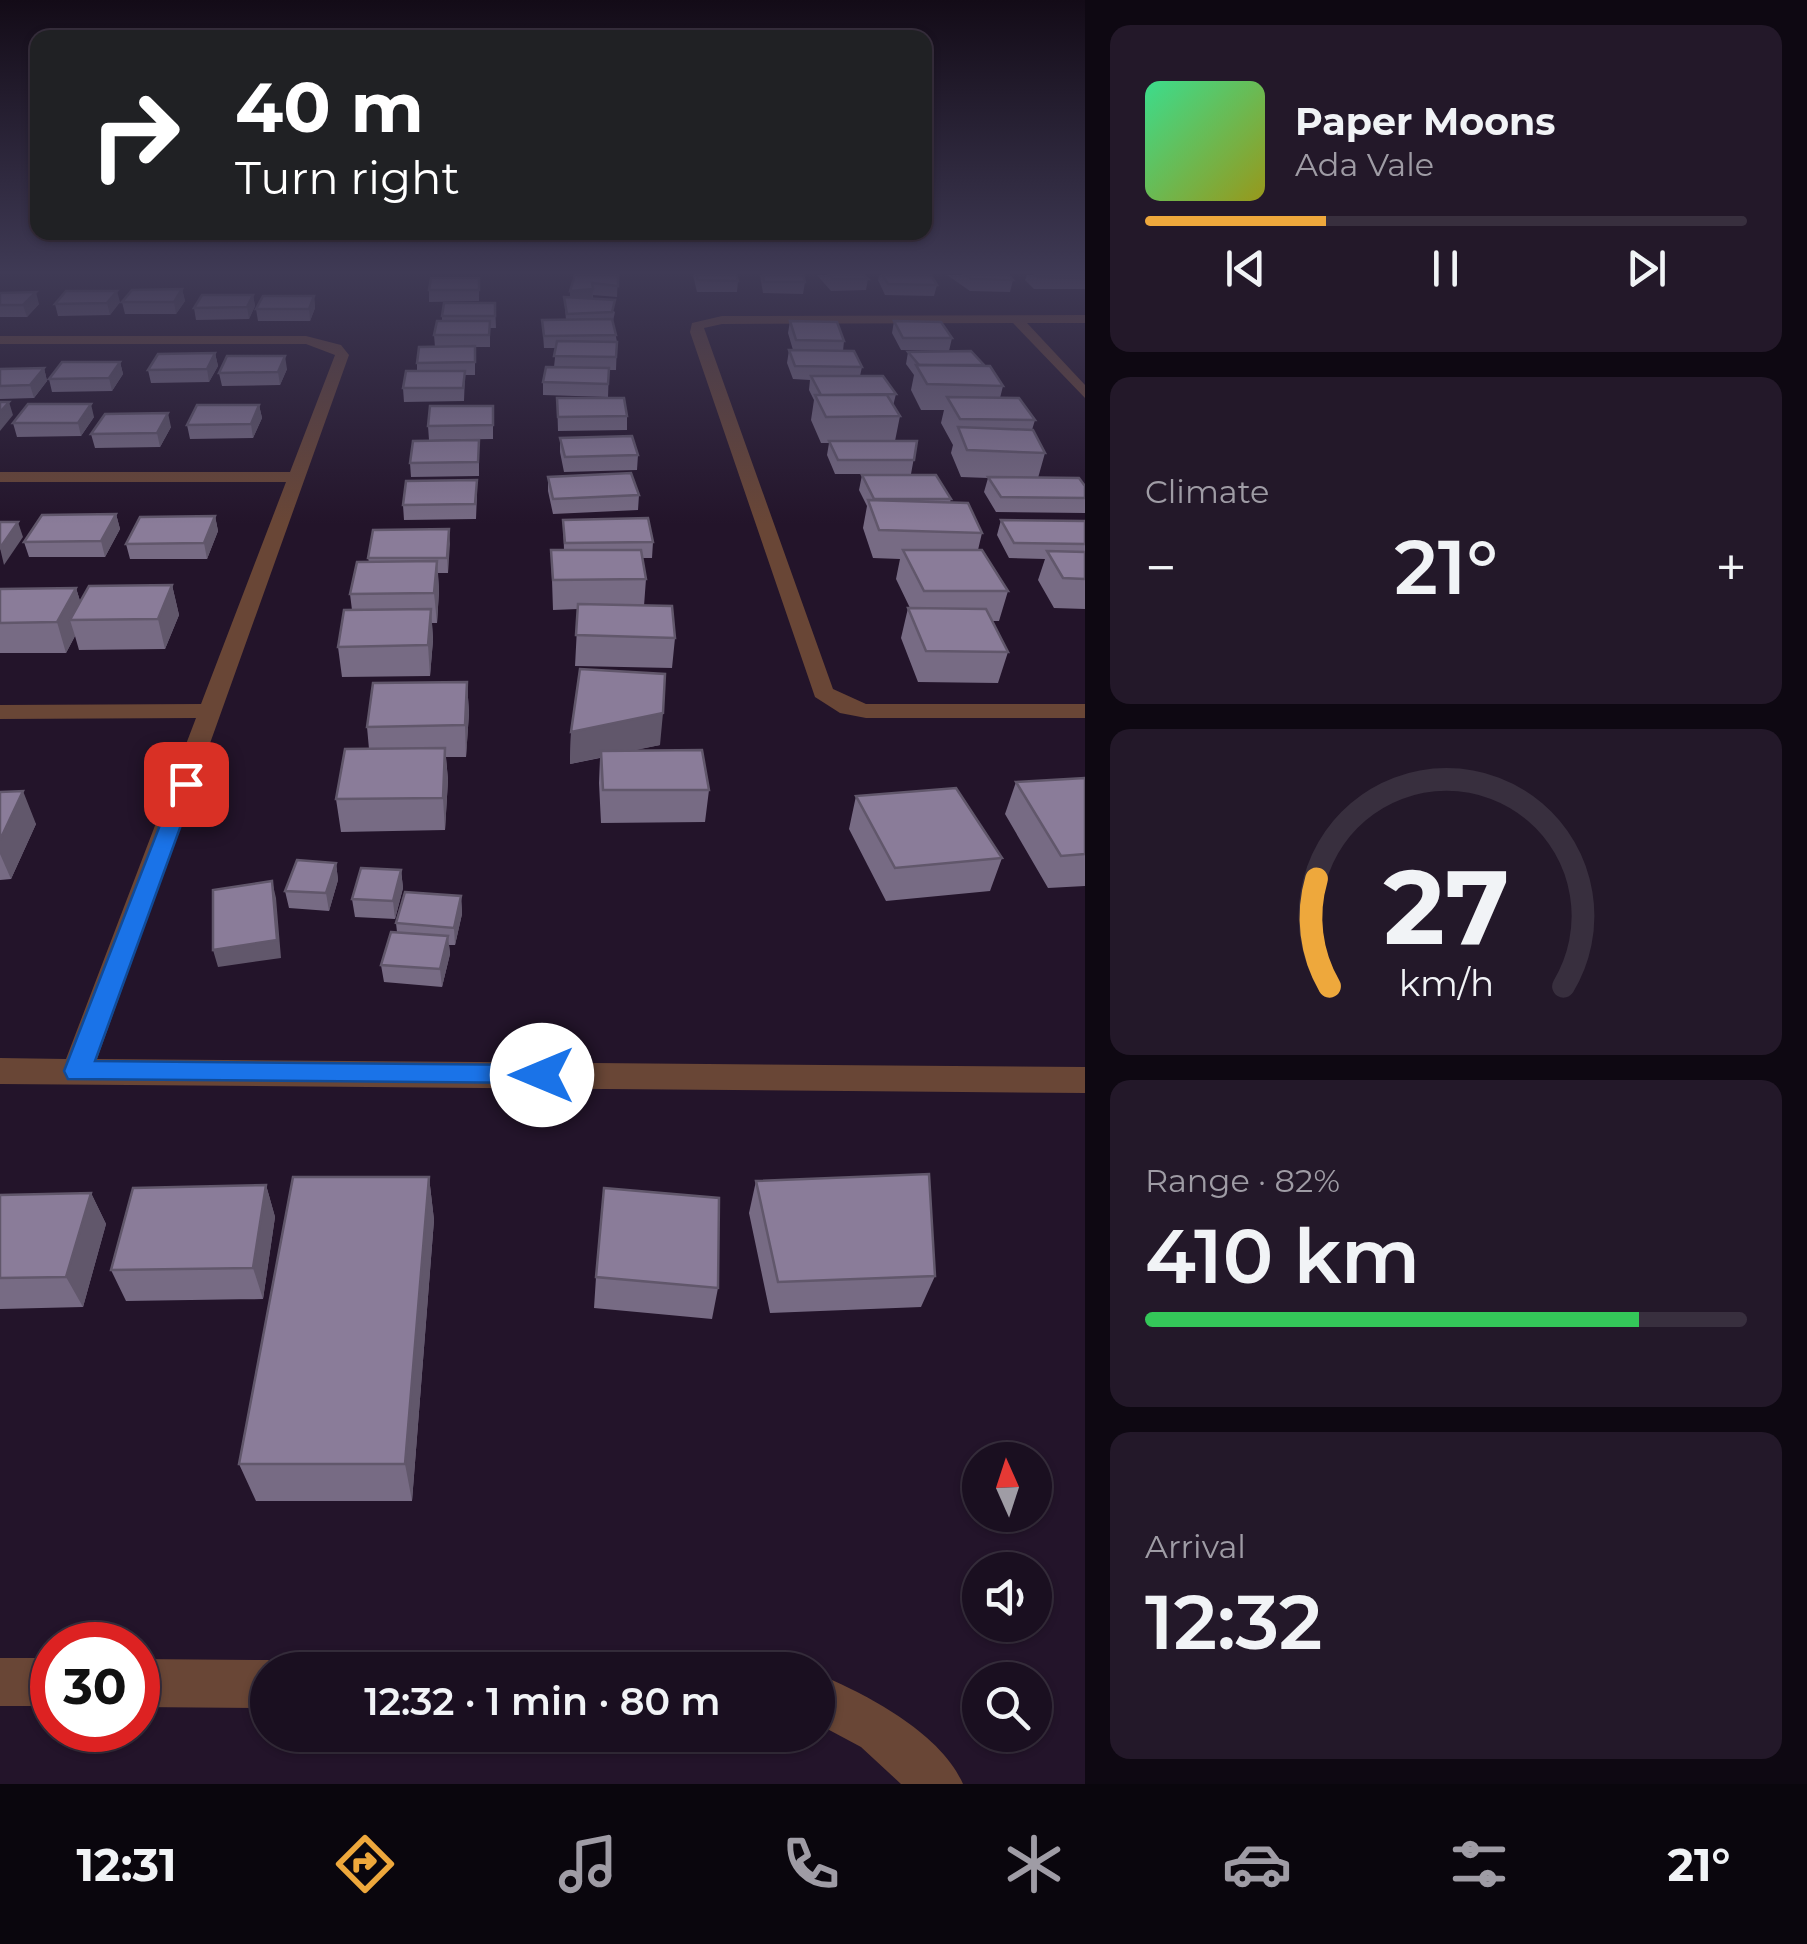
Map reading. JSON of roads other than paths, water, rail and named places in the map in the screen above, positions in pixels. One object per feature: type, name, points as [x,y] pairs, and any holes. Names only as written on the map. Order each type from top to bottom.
[{"type":"street","points":[[78,1071],[214,712],[341,358]]},
{"type":"street","points":[[706,358],[823,692],[848,708],[866,712],[1084,711]]},
{"type":"street","points":[[1052,358],[1084,394]]},
{"type":"street","points":[[0,477],[300,477]]},
{"type":"street","points":[[0,712],[214,712]]},
{"type":"street","points":[[0,1071],[1084,1080]]},
{"type":"street","points":[[0,1682],[30,1682]]},
{"type":"street","points":[[160,1683],[250,1684]]},
{"type":"street","points":[[835,1707],[878,1730],[938,1784]]}]
